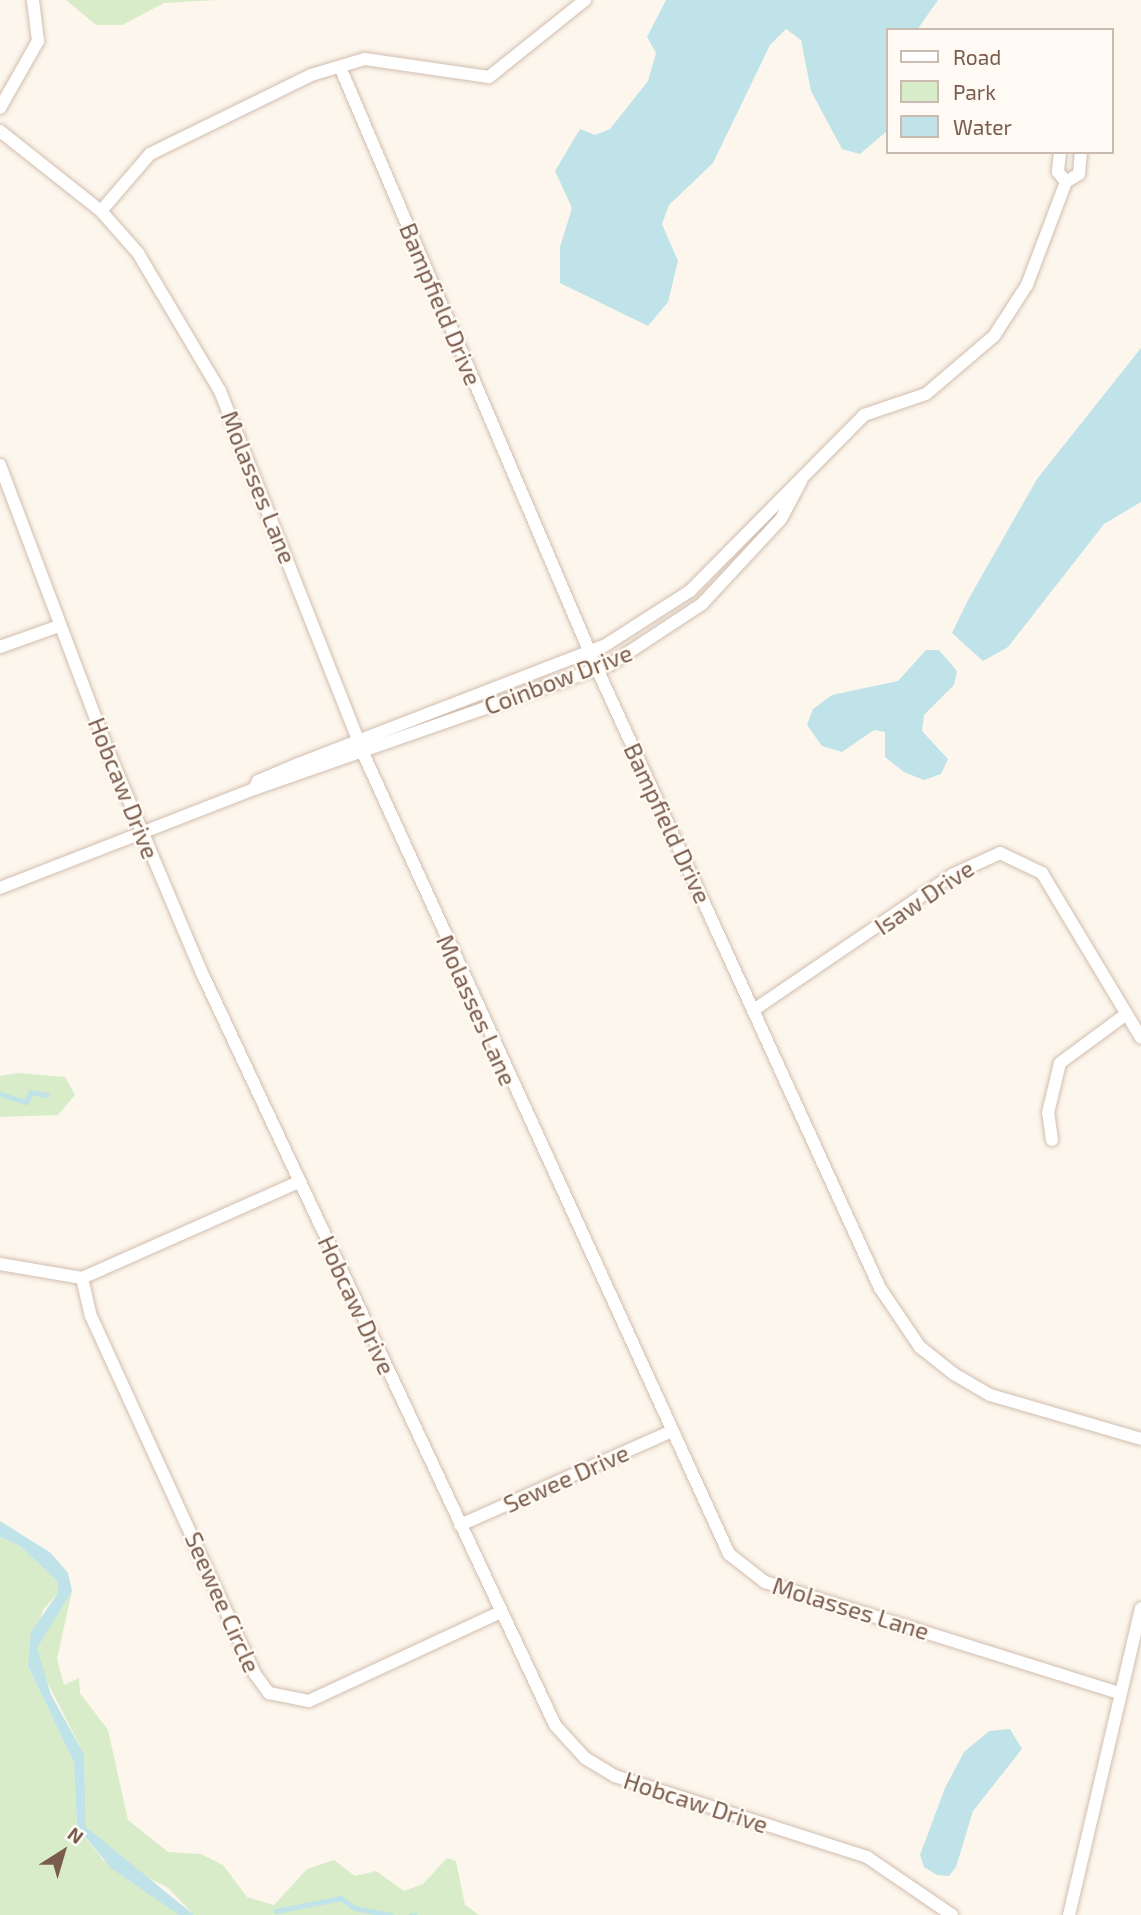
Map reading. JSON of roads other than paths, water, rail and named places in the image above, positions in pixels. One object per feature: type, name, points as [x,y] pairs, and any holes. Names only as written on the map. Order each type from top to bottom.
[{"type":"street","points":[[0,108],[38,41],[33,0]]},
{"type":"street","points":[[102,211],[150,154],[340,66],[387,60],[489,77],[585,0]]},
{"type":"street","name":"Bampfield Drive","points":[[340,66],[589,651],[755,1009],[880,1288],[920,1347],[990,1395],[1141,1439]]},
{"type":"street","name":"Molasses Lane","points":[[0,131],[102,211],[138,253],[220,391],[363,753],[729,1554],[765,1582],[1119,1693]]},
{"type":"street","points":[[1060,154],[1058,172],[1066,182]]},
{"type":"street","name":"Coinbow Drive","points":[[254,789],[258,781],[589,651],[690,591],[864,415],[926,394],[994,336],[1027,285],[1066,182],[1079,174],[1081,154]]},
{"type":"street","name":"Hobcaw Drive","points":[[0,465],[59,626],[142,835],[499,1613],[555,1725],[599,1767],[661,1795],[867,1857],[952,1915]]},
{"type":"street","name":"Coinbow Drive","points":[[0,888],[142,835],[254,789],[597,669],[655,640],[702,604],[781,519],[801,481]]},
{"type":"street","points":[[0,648],[59,626]]},
{"type":"street","name":"Isaw Drive","points":[[755,1009],[952,875],[1000,853],[1042,873],[1141,1038]]},
{"type":"street","points":[[1052,1140],[1048,1113],[1060,1062],[1125,1015]]},
{"type":"street","points":[[0,1264],[82,1278],[299,1182]]},
{"type":"street","name":"Seewee Circle","points":[[82,1278],[88,1310],[255,1674],[269,1693],[309,1701],[499,1613]]},
{"type":"street","name":"Sewee Drive","points":[[460,1525],[672,1430]]},
{"type":"street","points":[[1069,1915],[1141,1608]]},
{"type":"water","points":[[666,0],[938,0],[918,28],[886,28],[886,132],[860,154],[842,149],[811,91],[801,40],[786,29],[770,45],[713,163],[669,205],[662,224],[678,261],[668,302],[648,326],[560,283],[560,247],[572,208],[555,171],[580,129],[595,135],[610,129],[648,81],[656,53],[647,37]]},
{"type":"water","points":[[1141,348],[1141,502],[1104,524],[1008,647],[983,661],[952,633],[968,600],[1037,479]]},
{"type":"water","points":[[926,650],[939,650],[957,671],[954,685],[924,715],[922,731],[948,759],[941,774],[924,780],[904,772],[885,757],[885,732],[874,730],[842,752],[822,746],[807,725],[813,709],[832,695],[898,681]]},
{"type":"water","points":[[0,1521],[51,1553],[68,1573],[72,1591],[37,1648],[51,1695],[84,1754],[86,1827],[194,1915],[179,1915],[111,1868],[77,1827],[74,1763],[28,1666],[31,1632],[58,1593],[57,1581],[20,1546],[0,1537]]},
{"type":"water","points":[[1010,1729],[1022,1749],[973,1811],[956,1867],[949,1876],[937,1875],[924,1867],[920,1855],[945,1788],[964,1752],[989,1731]]},
{"type":"waterway","points":[[0,1094],[26,1102],[31,1092],[47,1095]]},
{"type":"waterway","points":[[276,1911],[341,1898],[355,1908],[391,1915]]}]
